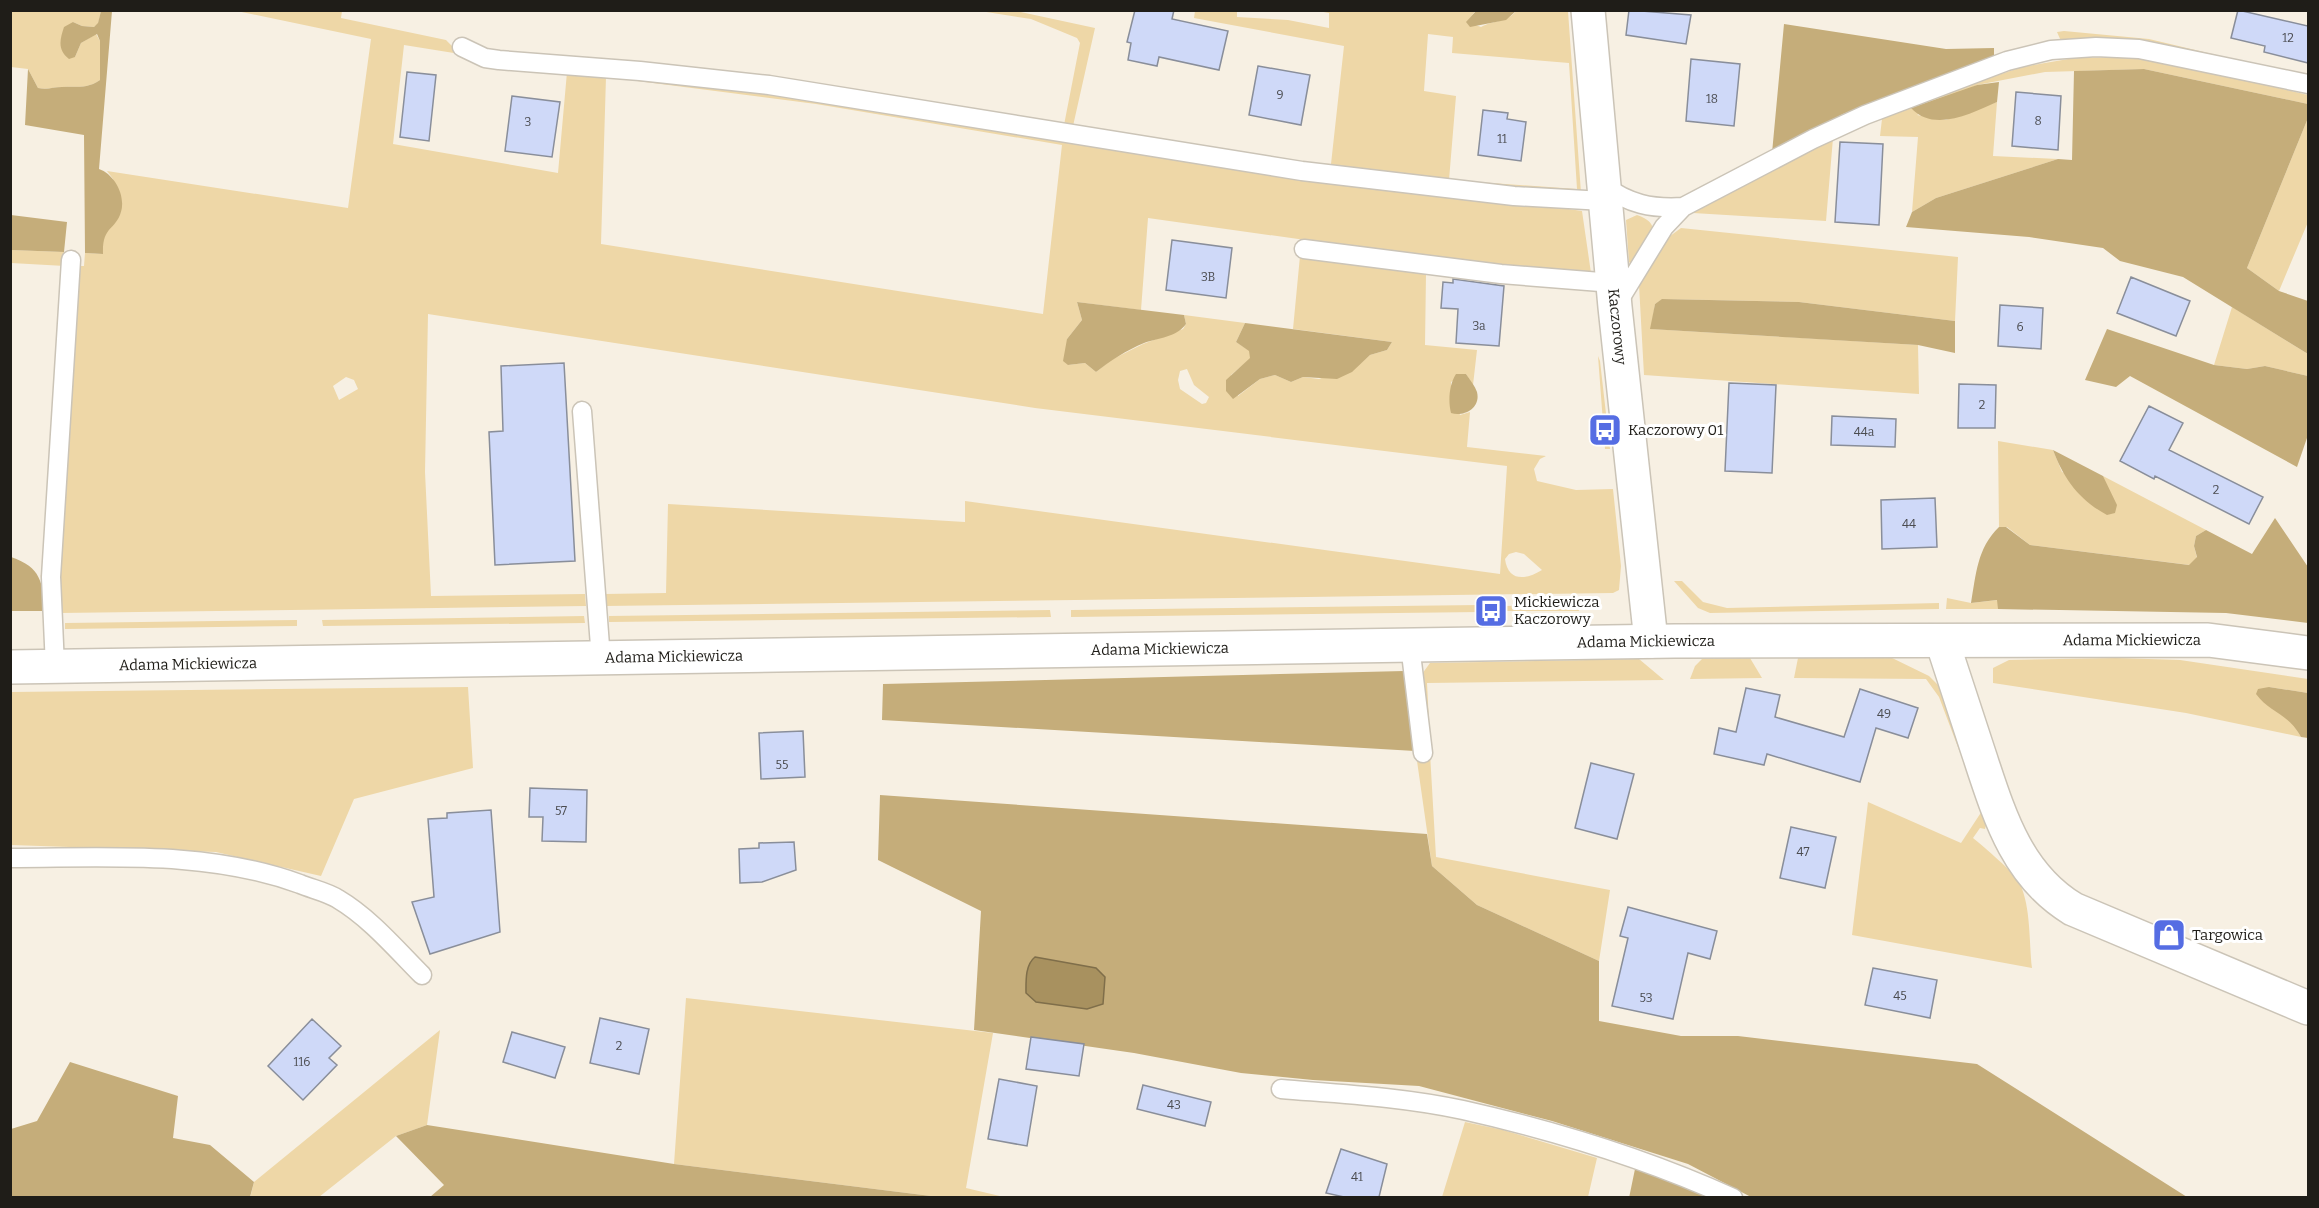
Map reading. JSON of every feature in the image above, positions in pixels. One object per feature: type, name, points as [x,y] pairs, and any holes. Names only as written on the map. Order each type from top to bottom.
[{"type":"street","name":"Kaczorowy","points":[[1587,10],[1614,295],[1651,641]]},
{"type":"street","name":"Adama Mickiewicza","points":[[10,667],[1651,641],[2208,640],[2308,653]]},
{"type":"street","points":[[1942,641],[1999,814],[2022,860],[2044,887],[2073,909],[2308,1008]]},
{"type":"lane","points":[[462,47],[485,58],[769,85],[1302,171],[1514,196],[1604,193],[1635,204],[1653,207],[1683,207]]},
{"type":"lane","points":[[1304,249],[1501,274],[1614,295],[1664,227],[1683,207],[1803,144],[1870,113],[1959,78],[2051,50],[2096,47],[2139,49],[2308,84]]},
{"type":"lane","points":[[55,667],[51,577],[71,260]]},
{"type":"lane","points":[[582,411],[601,658]]},
{"type":"lane","points":[[1410,645],[1423,753]]},
{"type":"lane","points":[[10,858],[178,859],[226,863],[262,871],[337,898],[372,925],[422,975]]},
{"type":"lane","points":[[1281,1089],[1400,1099],[1462,1110],[1565,1138],[1654,1167],[1733,1197]]},
{"type":"shaded area","points":[[232,10],[342,11],[341,18],[446,40],[460,54],[404,45],[393,144],[558,173],[567,72],[678,80],[1582,211],[1591,273],[1426,257],[1148,218],[1141,310],[1077,302],[1082,320],[1067,339],[1068,365],[1085,363],[1096,372],[1111,360],[1143,344],[1183,329],[1186,324],[1184,315],[1245,323],[1236,342],[1250,351],[1250,359],[1231,375],[1238,396],[1260,379],[1275,375],[1291,382],[1303,377],[1319,379],[1361,363],[1370,355],[1387,350],[1392,342],[1293,329],[1300,256],[1426,274],[1425,345],[1477,350],[1473,385],[1466,374],[1451,382],[1451,392],[1460,415],[1470,412],[1467,447],[1546,456],[1540,459],[1534,469],[1537,481],[1576,490],[1613,489],[1621,566],[1619,590],[1613,593],[605,606],[605,594],[666,593],[668,504],[965,522],[965,501],[1500,574],[1507,466],[1035,408],[428,314],[425,472],[431,596],[585,594],[586,606],[60,613],[59,583],[40,576],[44,574],[65,266],[84,266],[85,253],[102,254],[102,238],[121,212],[113,179],[107,171],[348,208],[371,39]],"holes":[[[606,77],[816,104],[1062,145],[1043,314],[601,244]],[[1187,369],[1194,385],[1209,397],[1206,403],[1202,404],[1180,389],[1178,380],[1180,371]],[[346,377],[354,380],[358,389],[339,400],[333,386]],[[1516,552],[1524,554],[1542,570],[1530,576],[1514,575],[1510,572],[1505,559],[1509,554]]]},
{"type":"shaded area","points":[[1476,10],[1467,22],[1481,27],[1505,19],[1516,11],[1568,11],[1581,193],[1480,185],[1478,182],[1577,189],[1569,63],[1452,53],[1453,37],[1428,34],[1424,91],[1456,96],[1449,180],[1296,162],[1331,164],[1344,46],[1194,18],[1195,11],[1237,11],[1237,17],[1288,20],[1329,28],[1329,13],[1318,11]]},
{"type":"shaded area","points":[[11,11],[101,11],[98,24],[94,27],[82,26],[73,22],[75,57],[81,43],[96,34],[100,41],[100,80],[91,85],[38,88],[28,69],[11,67]]},
{"type":"shaded area","points":[[101,11],[112,11],[99,169],[114,180],[122,199],[121,212],[105,238],[103,254],[85,253],[84,135],[25,125],[28,69],[38,88],[91,85],[100,80],[100,41],[97,34],[81,43],[75,57],[69,59],[65,56],[60,44],[64,27],[73,22],[82,26],[94,27],[98,23]]},
{"type":"shaded area","points":[[980,11],[1016,11],[1095,28],[1073,126],[1139,138],[796,83],[658,67],[589,62],[590,58],[768,78],[887,96],[1064,125],[1080,43],[1077,38],[1031,19]]},
{"type":"shaded area","points":[[1476,11],[1516,11],[1506,20],[1470,27],[1466,22]]},
{"type":"shaded area","points":[[1784,24],[1946,49],[1994,48],[1994,61],[1843,114],[1772,153]]},
{"type":"shaded area","points":[[2057,32],[2149,39],[2250,63],[2246,65],[2061,41]]},
{"type":"shaded area","points":[[2122,57],[2160,60],[2308,95],[2308,104],[2144,69],[2045,72],[1977,85],[1917,115],[1946,120],[1997,102],[1993,156],[2058,159],[1936,198],[1912,212],[1918,137],[1880,136],[1882,119],[1875,122],[1884,113],[2022,67],[2074,58]]},
{"type":"shaded area","points":[[2144,69],[2308,104],[2308,118],[2247,268],[2279,291],[2308,301],[2308,354],[2183,277],[2120,261],[2103,248],[2029,237],[1906,227],[1912,212],[1936,198],[2058,159],[2072,160],[2074,71]]},
{"type":"shaded area","points":[[1999,82],[1997,102],[1965,115],[1942,120],[1931,119],[1911,108],[1977,85]]},
{"type":"shaded area","points":[[2308,118],[2308,222],[2279,291],[2247,268]]},
{"type":"shaded area","points":[[1833,138],[1826,221],[1693,213]]},
{"type":"shaded area","points":[[11,215],[67,222],[64,252],[11,250]]},
{"type":"shaded area","points":[[1637,215],[1652,225],[1653,231],[1648,244],[1632,265],[1629,262],[1626,220]]},
{"type":"shaded area","points":[[1681,228],[1958,257],[1955,321],[1799,302],[1663,299],[1655,304],[1651,329],[1918,345],[1919,394],[1644,375],[1639,285],[1666,239]]},
{"type":"shaded area","points":[[11,250],[64,252],[65,266],[11,263]]},
{"type":"shaded area","points":[[1662,299],[1799,302],[1955,321],[1955,353],[1918,345],[1650,329],[1655,304]]},
{"type":"shaded area","points":[[1077,302],[1184,315],[1186,324],[1178,332],[1131,349],[1096,372],[1085,363],[1068,365],[1063,361],[1067,339],[1082,320]]},
{"type":"shaded area","points":[[2232,307],[2308,354],[2308,376],[2265,366],[2247,369],[2214,365]]},
{"type":"shaded area","points":[[1245,323],[1392,342],[1387,350],[1370,355],[1352,372],[1337,379],[1303,377],[1291,382],[1275,375],[1260,379],[1233,399],[1226,391],[1226,380],[1250,358],[1249,351],[1236,342]]},
{"type":"shaded area","points":[[2107,329],[2214,365],[2247,369],[2265,366],[2308,376],[2308,435],[2297,467],[2130,376],[2116,387],[2085,380]]},
{"type":"shaded area","points":[[1598,356],[1600,361],[1610,449],[1605,449]]},
{"type":"shaded area","points":[[1456,374],[1466,374],[1474,385],[1478,398],[1474,407],[1461,414],[1451,413],[1450,408],[1449,398]]},
{"type":"shaded area","points":[[1998,441],[2053,450],[2062,472],[2106,488],[2103,476],[2206,530],[2196,536],[2194,546],[2197,558],[2190,565],[2030,545],[2007,527],[1999,527]]},
{"type":"shaded area","points":[[2053,450],[2103,476],[2117,505],[2115,513],[2107,515],[2088,503],[2062,470]]},
{"type":"shaded area","points":[[2275,518],[2308,567],[2308,623],[2226,613],[1998,609],[1997,600],[1971,603],[1982,553],[1999,527],[2006,527],[2030,545],[2189,565],[2197,557],[2194,546],[2196,536],[2206,530],[2252,554]]},
{"type":"shaded area","points":[[11,557],[29,566],[38,577],[47,611],[11,611]]},
{"type":"shaded area","points":[[1674,581],[1682,581],[1703,602],[1727,608],[1939,603],[1939,609],[1710,613],[1698,608]]},
{"type":"shaded area","points":[[1947,598],[1971,603],[1998,600],[1998,609],[1946,609]]},
{"type":"shaded area","points":[[1578,604],[1579,611],[1505,611],[1504,606]]},
{"type":"shaded area","points":[[1480,605],[1481,612],[1071,617],[1071,610]]},
{"type":"shaded area","points":[[1050,610],[1051,617],[609,622],[609,616]]},
{"type":"shaded area","points":[[584,616],[585,623],[323,626],[322,620]]},
{"type":"shaded area","points":[[297,620],[297,626],[65,629],[65,623]]},
{"type":"shaded area","points":[[1888,656],[1929,676],[1947,694],[1988,818],[1985,829],[1980,828],[1973,838],[2005,866],[2020,884],[2028,914],[2032,968],[1852,935],[1868,802],[1961,843],[1982,811],[1939,697],[1926,679],[1794,678],[1798,658]]},
{"type":"shaded area","points":[[1750,658],[1762,678],[1690,679],[1695,666],[1702,659]]},
{"type":"shaded area","points":[[2116,658],[2180,660],[2308,679],[2308,693],[2269,687],[2284,716],[2293,723],[2301,737],[2186,713],[1993,683],[1993,668],[2009,660]]},
{"type":"shaded area","points":[[1639,659],[1664,680],[1427,683],[1429,722],[1426,719],[1422,674],[1430,663]]},
{"type":"shaded area","points":[[1404,671],[1415,751],[882,720],[883,684]]},
{"type":"shaded area","points":[[468,687],[473,768],[354,799],[321,876],[216,852],[11,845],[11,692]]},
{"type":"shaded area","points":[[2269,687],[2308,693],[2308,738],[2301,737],[2285,718],[2256,694],[2258,689]]},
{"type":"shaded area","points":[[1430,753],[1436,857],[1610,890],[1599,961],[1477,905],[1432,866],[1416,754]]},
{"type":"shaded area","points":[[880,795],[1427,834],[1432,866],[1477,905],[1599,961],[1599,1021],[1681,1036],[1738,1036],[1977,1064],[2187,1197],[1751,1197],[1688,1164],[1552,1121],[1419,1086],[1241,1073],[1134,1053],[974,1030],[981,911],[878,860]]},
{"type":"shaded area","points":[[1035,957],[1096,968],[1105,977],[1103,1004],[1087,1009],[1036,1002],[1026,993],[1028,969]]},
{"type":"shaded area","points":[[686,998],[993,1033],[966,1188],[1004,1197],[939,1197],[674,1164]]},
{"type":"shaded area","points":[[440,1030],[427,1125],[396,1136],[319,1197],[250,1198],[254,1182]]},
{"type":"shaded area","points":[[70,1062],[178,1096],[173,1138],[210,1145],[254,1182],[250,1197],[11,1197],[11,1129],[37,1121]]},
{"type":"shaded area","points":[[1465,1122],[1503,1130],[1597,1158],[1588,1197],[1442,1197]]},
{"type":"shaded area","points":[[427,1125],[674,1164],[939,1197],[430,1197],[444,1185],[396,1136]]},
{"type":"shaded area","points":[[1635,1169],[1715,1196],[1717,1198],[1629,1198]]},
{"type":"building","points":[[1135,10],[1174,10],[1172,19],[1228,31],[1219,70],[1159,57],[1157,66],[1128,60],[1131,43],[1127,42]]},
{"type":"building","points":[[1629,10],[1691,15],[1686,44],[1626,35]]},
{"type":"building","points":[[2238,10],[2308,26],[2308,63],[2264,52],[2265,46],[2231,38]]},
{"type":"building","points":[[1691,59],[1740,64],[1734,126],[1686,121]]},
{"type":"building","points":[[1258,66],[1310,75],[1301,125],[1249,115]]},
{"type":"building","points":[[407,72],[436,75],[429,141],[400,137]]},
{"type":"building","points":[[2016,92],[2061,96],[2058,150],[2012,146]]},
{"type":"building","points":[[512,96],[560,102],[552,157],[505,151]]},
{"type":"building","points":[[1483,110],[1508,113],[1507,119],[1526,122],[1521,161],[1478,155]]},
{"type":"building","points":[[1840,142],[1883,144],[1879,225],[1835,222]]},
{"type":"building","points":[[1172,240],[1232,248],[1226,298],[1166,290]]},
{"type":"building","points":[[2131,277],[2190,301],[2176,336],[2117,313]]},
{"type":"building","points":[[1453,279],[1504,286],[1499,346],[1456,343],[1458,309],[1441,308],[1443,282],[1453,283]]},
{"type":"building","points":[[2000,305],[2043,308],[2041,349],[1998,346]]},
{"type":"building","points":[[564,363],[575,561],[495,565],[489,432],[503,431],[501,366]]},
{"type":"building","points":[[1729,383],[1776,385],[1772,473],[1725,471]]},
{"type":"building","points":[[1959,384],[1996,385],[1995,428],[1958,428]]},
{"type":"building","points":[[2149,406],[2183,423],[2169,450],[2263,497],[2249,524],[2155,476],[2154,479],[2120,461]]},
{"type":"building","points":[[1832,416],[1896,419],[1895,447],[1831,445]]},
{"type":"building","points":[[1935,498],[1937,547],[1882,549],[1881,500]]},
{"type":"building","points":[[1746,688],[1780,695],[1775,717],[1844,737],[1860,689],[1918,708],[1908,738],[1876,728],[1860,782],[1767,754],[1764,765],[1714,754],[1719,728],[1736,732]]},
{"type":"building","points":[[803,731],[805,777],[761,779],[759,733]]},
{"type":"building","points":[[1591,763],[1634,774],[1617,839],[1575,828]]},
{"type":"building","points":[[530,788],[587,790],[586,842],[542,841],[543,817],[529,817]]},
{"type":"building","points":[[491,810],[500,932],[430,954],[412,902],[434,897],[428,819],[447,818],[447,813]]},
{"type":"building","points":[[1791,827],[1836,837],[1825,888],[1780,878]]},
{"type":"building","points":[[794,842],[796,870],[762,882],[740,883],[739,849],[759,848],[759,843]]},
{"type":"building","points":[[1628,907],[1717,931],[1710,959],[1688,953],[1673,1019],[1612,1006],[1628,938],[1620,936]]},
{"type":"building","points":[[1873,968],[1937,980],[1930,1018],[1865,1005]]},
{"type":"building","points":[[600,1018],[649,1029],[639,1074],[590,1063]]},
{"type":"building","points":[[312,1019],[341,1046],[329,1058],[337,1065],[303,1100],[268,1066]]},
{"type":"building","points":[[512,1032],[565,1047],[555,1078],[503,1062]]},
{"type":"building","points":[[1031,1037],[1084,1044],[1079,1076],[1026,1069]]},
{"type":"building","points":[[999,1079],[1037,1086],[1027,1146],[988,1139]]},
{"type":"building","points":[[1143,1085],[1211,1102],[1205,1126],[1137,1109]]},
{"type":"building","points":[[1341,1149],[1387,1164],[1379,1197],[1344,1197],[1326,1193]]},
{"type":"place","name":"Kaczorowy 01","points":[[1605,430]]},
{"type":"place","name":"Mickiewicza Kaczorowy","points":[[1491,611]]},
{"type":"place","name":"Targowica","points":[[2169,935]]}]
